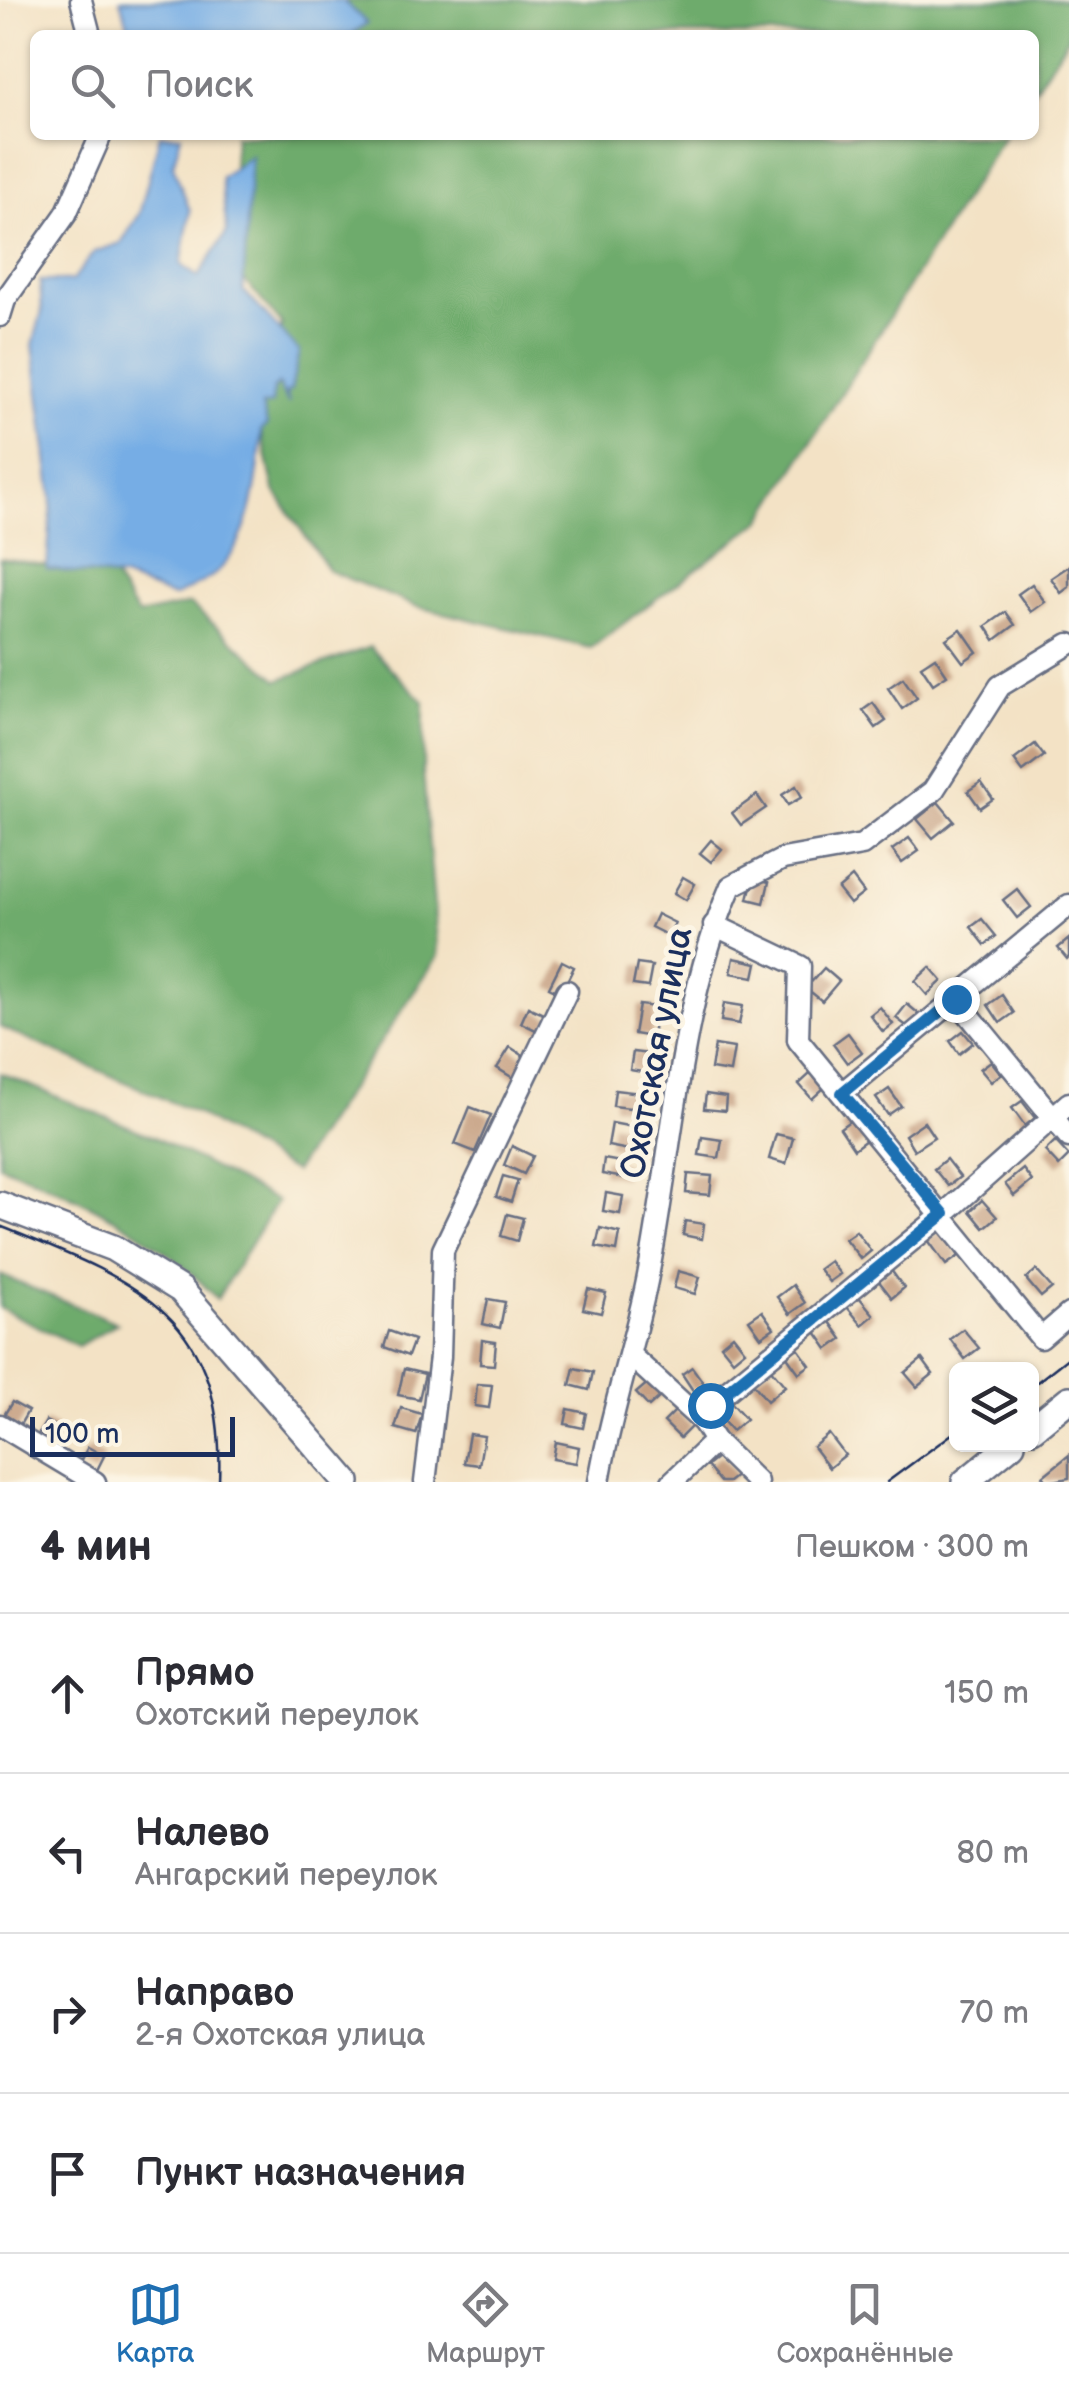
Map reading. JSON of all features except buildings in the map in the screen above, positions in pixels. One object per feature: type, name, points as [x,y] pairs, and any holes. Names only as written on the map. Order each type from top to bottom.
[{"type":"main road","points":[[0,1204],[113,1248],[181,1290],[347,1482]]},
{"type":"main road","points":[[1039,1423],[1069,1399]]},
{"type":"main road","points":[[965,1482],[1002,1452]]},
{"type":"street","points":[[82,0],[89,30]]},
{"type":"street","points":[[0,316],[5,300],[66,214],[99,140]]},
{"type":"street","name":"Охотская улица","points":[[599,1482],[608,1424],[630,1354],[714,926],[731,886],[784,860],[862,845],[933,791],[1000,686],[1069,644]]},
{"type":"street","points":[[842,1093],[1067,911]]},
{"type":"street","points":[[714,926],[800,966],[798,1040],[944,1214],[1041,1338],[1069,1314]]},
{"type":"street","points":[[425,1482],[440,1358],[443,1250],[567,991]]},
{"type":"street","points":[[956,999],[1069,1137]]},
{"type":"street","points":[[703,1422],[710,1405],[944,1214],[1069,1103]]},
{"type":"street","points":[[630,1354],[703,1422],[716,1441],[757,1482]]},
{"type":"street","points":[[0,1425],[95,1482]]},
{"type":"street","points":[[672,1482],[716,1441]]},
{"type":"green space","points":[[347,0],[1069,0],[1069,37],[1039,82],[1039,30],[337,30]]},
{"type":"green space","points":[[235,140],[1001,140],[762,520],[591,648],[418,607],[329,571],[274,490],[258,418],[282,324],[227,260]]},
{"type":"green space","points":[[0,558],[113,576],[138,615],[190,604],[278,680],[370,647],[424,702],[423,770],[438,956],[294,1172],[194,1112],[0,1027]]},
{"type":"green space","points":[[0,1073],[154,1137],[277,1201],[217,1299],[170,1256],[117,1220],[0,1165]]},
{"type":"green space","points":[[0,1275],[117,1323],[78,1346],[0,1308]]},
{"type":"water","points":[[120,0],[342,0],[367,23],[358,30],[129,30]]},
{"type":"water","points":[[159,140],[180,140],[173,165],[190,211],[181,265],[198,277],[227,232],[221,177],[251,156],[243,290],[299,351],[291,390],[286,393],[289,404],[278,385],[273,389],[272,404],[262,406],[267,425],[261,430],[256,484],[241,538],[218,572],[174,597],[123,578],[47,569],[52,499],[33,345],[42,311],[40,281],[72,281],[94,252],[121,243],[139,215]]},
{"type":"tram line","points":[[0,1226],[93,1265],[131,1287],[163,1311],[189,1341],[207,1378],[217,1425],[219,1482]]},
{"type":"tram line","points":[[1039,1381],[1069,1357]]},
{"type":"tram line","points":[[887,1482],[949,1436]]},
{"type":"route","points":[[710,1405],[944,1214],[842,1093],[956,999]]}]
